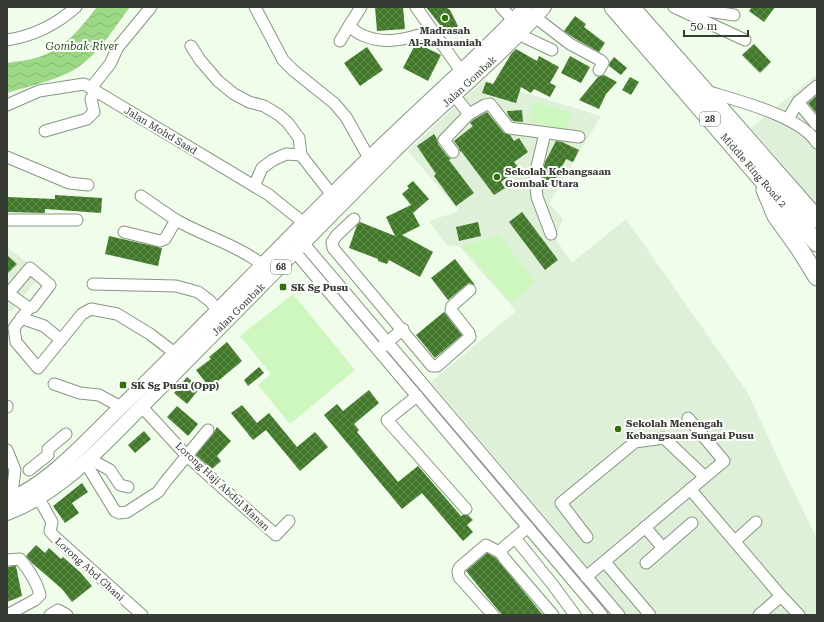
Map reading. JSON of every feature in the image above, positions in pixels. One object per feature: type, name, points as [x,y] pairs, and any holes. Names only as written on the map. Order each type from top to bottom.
[{"type":"highway","name":"Middle Ring Road 2","points":[[613,7],[757,174],[814,235]]},
{"type":"highway","name":"Middle Ring Road 2","points":[[631,7],[705,91],[814,235]]},
{"type":"highway","points":[[757,174],[776,216],[799,248],[817,277]]},
{"type":"main road","name":"Jalan Gombak","points":[[9,497],[39,482],[57,468],[176,354],[369,158],[514,21],[535,10]]},
{"type":"main road","name":"Jalan Gombak","points":[[7,513],[38,497],[87,460],[393,152],[518,34],[535,10]]},
{"type":"street","points":[[7,40],[20,38],[51,25],[62,19],[76,7]]},
{"type":"street","points":[[45,132],[87,119],[94,112],[91,99],[93,89],[110,64],[118,47],[151,7]]},
{"type":"street","points":[[255,7],[284,60],[294,71],[334,103],[346,117],[369,158]]},
{"type":"street","points":[[340,41],[361,7]]},
{"type":"street","points":[[416,7],[463,69]]},
{"type":"street","points":[[422,7],[463,69]]},
{"type":"street","points":[[501,7],[514,21]]},
{"type":"street","points":[[674,7],[690,16],[745,40]]},
{"type":"street","points":[[683,7],[734,15]]},
{"type":"street","points":[[535,10],[570,44],[600,60],[603,63],[600,70]]},
{"type":"street","points":[[349,26],[362,35],[385,41],[406,39],[433,31]]},
{"type":"street","points":[[518,34],[552,50]]},
{"type":"street","points":[[191,46],[200,60],[218,81],[234,94],[249,102],[264,106],[279,115],[288,123],[299,138],[301,154],[332,195]]},
{"type":"street","name":"Jalan Mohd Saad","points":[[7,105],[38,91],[84,84],[269,195],[304,223]]},
{"type":"street","points":[[788,119],[798,102],[817,86]]},
{"type":"street","points":[[705,91],[788,119],[816,138]]},
{"type":"street","points":[[454,96],[469,114]]},
{"type":"street","points":[[798,102],[817,125]]},
{"type":"street","points":[[453,152],[444,140],[469,114],[485,105],[490,104],[509,128],[579,137]]},
{"type":"street","points":[[545,133],[535,175],[536,197],[551,234]]},
{"type":"street","points":[[254,186],[262,168],[273,160],[286,154],[301,154]]},
{"type":"street","points":[[7,157],[69,183],[88,185]]},
{"type":"street","points":[[141,196],[176,220],[251,256],[263,265]]},
{"type":"street","points":[[354,219],[337,235],[332,242],[333,248],[403,329],[432,366],[437,366],[470,337],[470,332],[452,310],[452,306],[470,290]]},
{"type":"street","points":[[7,220],[78,220]]},
{"type":"street","points":[[124,232],[160,241],[165,239],[176,220]]},
{"type":"street","points":[[299,248],[388,342],[617,614]]},
{"type":"street","points":[[299,248],[378,350],[602,615]]},
{"type":"street","points":[[29,308],[8,294],[30,268],[50,285],[33,307],[29,308],[14,328],[16,342],[38,368],[82,314],[91,309],[117,314],[150,334],[176,354]]},
{"type":"street","points":[[93,284],[176,286],[198,292],[210,301],[218,311]]},
{"type":"street","points":[[21,318],[44,326],[61,340]]},
{"type":"street","points":[[378,350],[403,329]]},
{"type":"street","points":[[54,384],[80,393],[99,395],[120,407]]},
{"type":"street","points":[[417,396],[387,420],[466,509]]},
{"type":"street","name":"Lorong Haji Abdul Manan","points":[[141,406],[187,456],[276,535],[289,521]]},
{"type":"street","points":[[586,577],[724,461],[688,418]]},
{"type":"street","points":[[87,460],[115,511],[120,514],[127,512],[158,492],[208,430]]},
{"type":"street","points":[[15,470],[29,470],[48,455],[48,449],[66,434]]},
{"type":"street","points":[[587,537],[561,503],[635,442],[664,438],[704,477]]},
{"type":"street","points":[[7,450],[15,470],[9,497]]},
{"type":"street","points":[[87,460],[110,470],[120,485],[128,487]]},
{"type":"street","points":[[485,477],[495,469]]},
{"type":"street","points":[[29,470],[39,482]]},
{"type":"street","points":[[690,489],[736,540],[798,615]]},
{"type":"street","name":"Lorong Abd Ghani","points":[[38,497],[52,522],[50,531],[54,536],[142,615]]},
{"type":"street","points":[[736,540],[756,522]]},
{"type":"street","points":[[646,563],[692,523]]},
{"type":"street","points":[[501,553],[503,548],[528,528]]},
{"type":"street","points":[[645,528],[663,548]]},
{"type":"street","points":[[515,538],[575,615]]},
{"type":"street","points":[[493,615],[459,577],[458,571],[460,567],[486,545],[501,553],[553,615]]},
{"type":"street","points":[[7,560],[20,559],[39,588],[40,595],[35,600],[7,615]]},
{"type":"street","points":[[605,562],[650,615]]},
{"type":"street","points":[[759,615],[781,596]]},
{"type":"street","points":[[50,615],[58,610],[66,615]]},
{"type":"shaded area","points":[[817,74],[817,204],[751,128]]},
{"type":"shaded area","name":"Sekolah Menengah Kebangsaan Sungai Pusu","points":[[484,80],[601,116],[549,203],[563,219],[555,238],[572,263],[626,219],[748,393],[817,539],[817,615],[626,615],[594,576],[596,574],[590,566],[588,568],[431,382],[516,311],[459,246],[447,245],[429,221],[459,211],[408,151]]},
{"type":"shaded area","points":[[534,101],[572,113],[567,132],[528,120]]},
{"type":"shaded area","points":[[499,235],[535,282],[512,303],[462,246]]},
{"type":"shaded area","points":[[7,247],[42,273],[12,311],[7,311]]},
{"type":"shaded area","points":[[293,294],[355,370],[290,424],[258,385],[271,374],[240,336]]},
{"type":"water","name":"Gombak River","points":[[97,7],[130,7],[95,53],[74,70],[35,85],[7,93],[7,63],[35,58],[52,51],[74,35]]},
{"type":"building","points":[[375,7],[403,7],[405,29],[377,31]]},
{"type":"building","name":"Madrasah Al-Rahmaniah","points":[[426,7],[446,7],[450,10],[458,26],[448,35]]},
{"type":"building","points":[[752,7],[775,7],[764,22],[749,11]]},
{"type":"building","points":[[575,16],[586,24],[584,27],[605,43],[599,52],[564,31]]},
{"type":"building","points":[[416,43],[441,55],[428,81],[403,68]]},
{"type":"building","points":[[754,44],[771,62],[760,73],[742,55]]},
{"type":"building","points":[[367,47],[383,70],[360,86],[344,63]]},
{"type":"building","points":[[516,49],[537,61],[539,56],[559,67],[550,83],[556,86],[550,97],[534,89],[531,93],[521,87],[516,103],[482,93],[486,82],[493,84],[511,54]]},
{"type":"building","points":[[570,56],[590,67],[581,83],[561,73]]},
{"type":"building","points":[[614,57],[627,68],[621,75],[609,66]]},
{"type":"building","points":[[604,75],[617,82],[606,94],[599,109],[579,100],[598,77]]},
{"type":"building","points":[[630,77],[639,82],[631,95],[622,90]]},
{"type":"building","points":[[817,95],[817,114],[808,103]]},
{"type":"building","points":[[522,110],[523,122],[513,121],[508,115],[507,111]]},
{"type":"building","points":[[487,112],[504,133],[510,135],[514,141],[519,138],[528,152],[514,162],[519,168],[501,182],[505,188],[494,195],[461,151],[460,152],[454,141],[473,126],[470,123],[473,120]]},
{"type":"building","points":[[434,134],[438,144],[451,159],[449,160],[474,193],[456,206],[434,176],[436,174],[417,146]]},
{"type":"building","points":[[556,141],[562,142],[579,150],[573,162],[566,159],[552,186],[543,181],[542,176],[545,162]]},
{"type":"building","points":[[413,181],[429,199],[413,213],[420,226],[402,235],[433,252],[420,277],[389,260],[387,264],[349,248],[357,225],[360,222],[395,236],[386,217],[411,205],[402,194],[409,188],[407,186]]},
{"type":"building","points":[[55,195],[102,198],[101,213],[45,209],[45,213],[7,212],[7,197],[55,199]]},
{"type":"building","points":[[522,212],[558,260],[545,270],[509,222]]},
{"type":"building","points":[[478,222],[481,236],[459,241],[456,227]]},
{"type":"building","points":[[109,236],[162,248],[158,266],[105,254]]},
{"type":"building","points":[[7,255],[17,264],[7,274]]},
{"type":"building","points":[[455,259],[475,285],[469,283],[448,300],[431,278]]},
{"type":"building","points":[[444,312],[462,335],[435,358],[416,335]]},
{"type":"building","points":[[227,342],[242,361],[217,382],[221,386],[213,392],[196,370],[211,359],[209,357]]},
{"type":"building","points":[[259,367],[264,373],[248,386],[244,380]]},
{"type":"building","points":[[187,377],[200,388],[187,404],[174,393]]},
{"type":"building","points":[[369,390],[379,403],[354,424],[359,430],[357,432],[398,482],[418,466],[461,516],[468,515],[473,520],[467,525],[473,532],[463,541],[422,493],[402,509],[324,415],[337,404],[343,411]]},
{"type":"building","points":[[242,405],[257,423],[269,413],[297,447],[315,432],[328,447],[300,471],[266,430],[253,440],[231,413]]},
{"type":"building","points":[[177,406],[198,424],[188,436],[167,417]]},
{"type":"building","points":[[217,427],[231,441],[217,456],[221,461],[212,469],[196,455]]},
{"type":"building","points":[[144,431],[151,439],[135,453],[128,445]]},
{"type":"building","points":[[82,483],[88,492],[72,503],[79,513],[65,523],[53,506]]},
{"type":"building","points":[[36,545],[45,553],[49,548],[61,559],[63,557],[80,572],[92,586],[72,602],[62,589],[26,556]]},
{"type":"building","points":[[487,553],[496,558],[543,615],[502,615],[466,571]]},
{"type":"building","points":[[16,566],[22,596],[7,602],[7,567]]},
{"type":"place","name":"Madrasah Al-Rahmaniah","points":[[445,18]]},
{"type":"place","name":"Sekolah Kebangsaan Gombak Utara","points":[[497,177]]},
{"type":"place","name":"SK Sg Pusu","points":[[283,287]]},
{"type":"place","name":"SK Sg Pusu (Opp)","points":[[123,385]]},
{"type":"place","name":"Sekolah Menengah Kebangsaan Sungai Pusu","points":[[618,429]]}]
